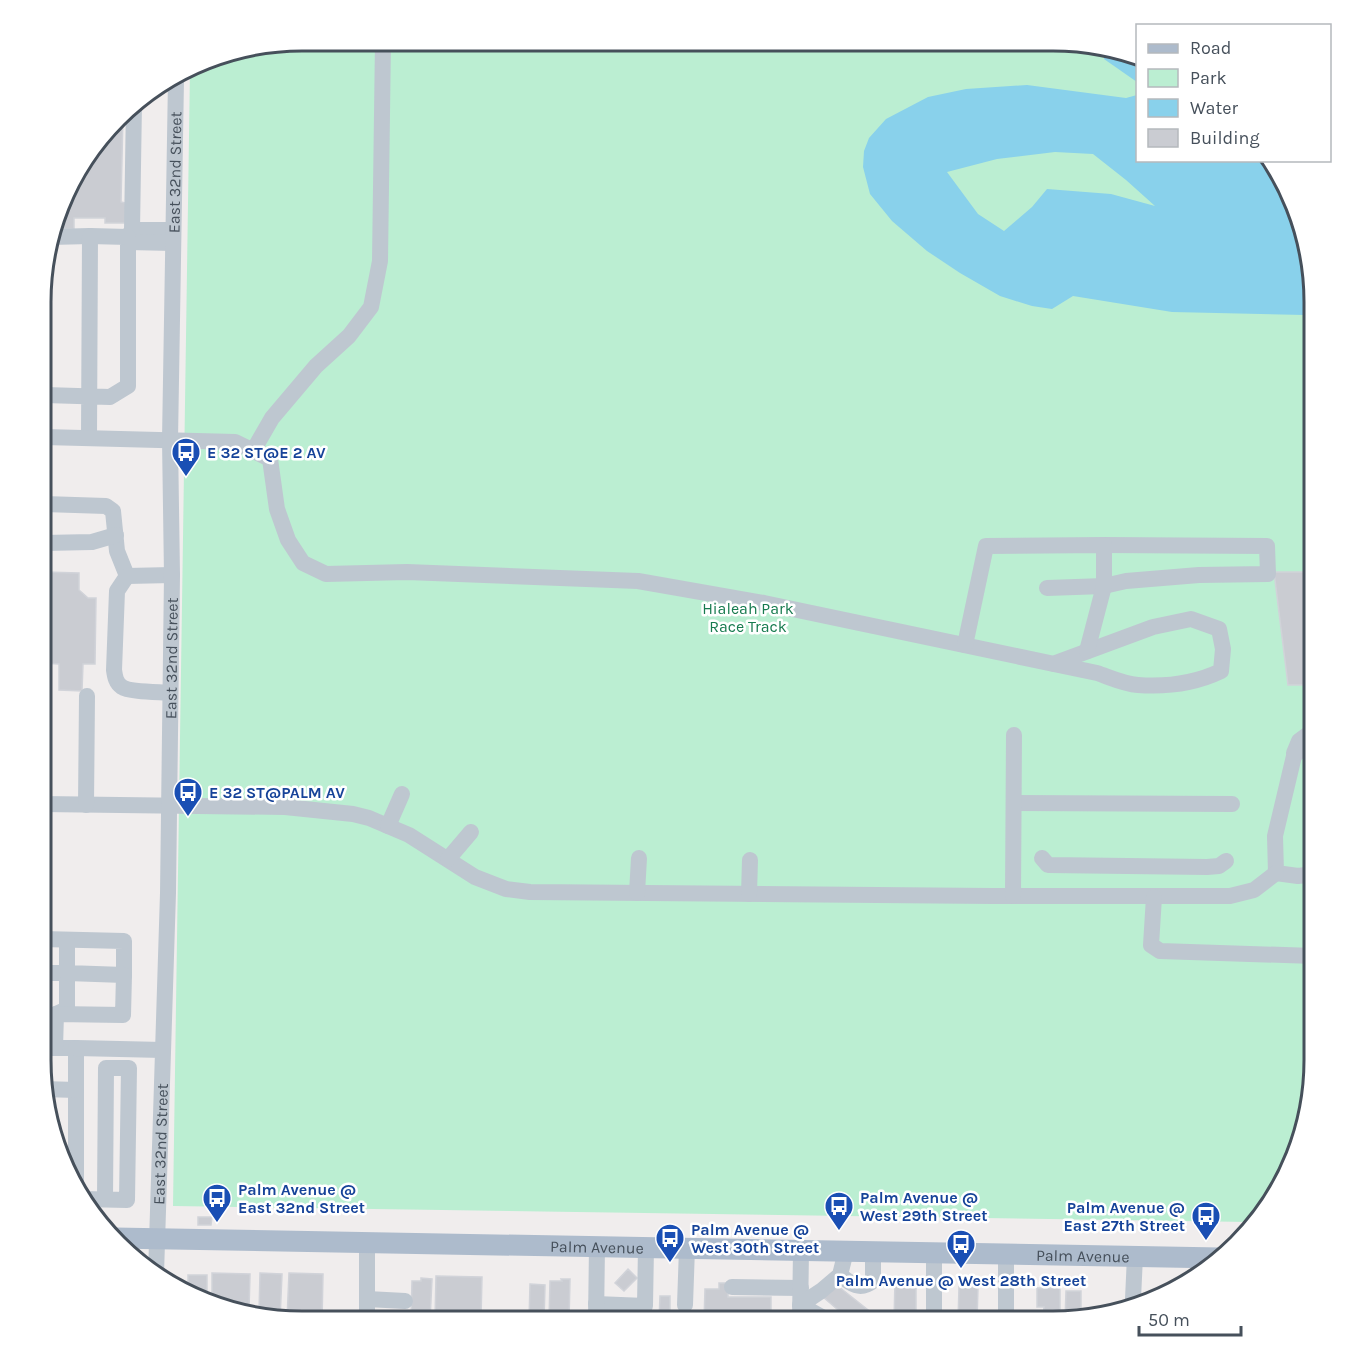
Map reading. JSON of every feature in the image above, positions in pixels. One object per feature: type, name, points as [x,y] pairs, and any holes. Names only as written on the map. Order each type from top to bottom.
[{"type":"main road","name":"Palm Avenue","points":[[124,1238],[1135,1256],[1204,1260]]},
{"type":"street","points":[[253,451],[272,418],[316,366],[348,336],[371,307],[380,261],[383,51]]},
{"type":"street","name":"East 32nd Street","points":[[156,1265],[168,893],[172,575],[170,440],[176,85]]},
{"type":"street","points":[[51,395],[110,397],[128,386],[134,115]]},
{"type":"street","points":[[88,438],[90,236]]},
{"type":"street","points":[[60,237],[173,237]]},
{"type":"street","points":[[51,437],[235,442],[270,459],[277,509],[288,540],[303,563],[326,574],[407,572],[638,581],[764,603],[965,645],[1053,664],[1097,673],[1136,685],[1174,684],[1205,678],[1221,671],[1223,649],[1219,629],[1191,619],[1153,627],[1053,664]]},
{"type":"street","points":[[51,504],[106,506],[113,511],[117,551],[127,576]]},
{"type":"street","points":[[51,543],[92,542],[116,535]]},
{"type":"street","points":[[1087,651],[1104,586],[1104,545]]},
{"type":"street","points":[[965,645],[986,546],[1267,546],[1268,574],[1199,574],[1126,580],[1104,586],[1047,588]]},
{"type":"street","points":[[127,576],[172,575]]},
{"type":"street","points":[[127,576],[117,591],[114,670],[116,679],[122,687],[128,690],[170,693]]},
{"type":"street","points":[[86,805],[87,696]]},
{"type":"street","points":[[1013,896],[1014,735]]},
{"type":"street","points":[[1276,873],[1275,836],[1294,756],[1299,741],[1304,737]]},
{"type":"street","points":[[1294,756],[1304,749]]},
{"type":"street","points":[[388,826],[402,794]]},
{"type":"street","points":[[1014,803],[1232,804]]},
{"type":"street","points":[[51,804],[285,807],[353,814],[369,818],[409,835],[475,877],[506,889],[530,892],[1230,896],[1254,890],[1276,873],[1304,875]]},
{"type":"street","points":[[448,859],[471,832]]},
{"type":"street","points":[[637,893],[639,858]]},
{"type":"street","points":[[1042,858],[1048,865],[1106,866],[1207,867],[1219,866],[1226,861]]},
{"type":"street","points":[[749,894],[750,860]]},
{"type":"street","points":[[1154,897],[1151,945],[1160,951],[1304,956]]},
{"type":"street","points":[[51,939],[124,941],[123,1015],[51,1017]]},
{"type":"street","points":[[51,1017],[67,1009],[67,940]]},
{"type":"street","points":[[51,973],[124,975]]},
{"type":"street","points":[[51,1048],[163,1050]]},
{"type":"street","points":[[76,1048],[76,1169]]},
{"type":"street","points":[[92,1199],[127,1200],[129,1068],[106,1068],[105,1199]]},
{"type":"street","points":[[53,1089],[76,1090]]},
{"type":"street","points":[[367,1242],[367,1311]]},
{"type":"street","points":[[596,1311],[597,1246]]},
{"type":"street","points":[[604,1311],[645,1306],[646,1247]]},
{"type":"street","points":[[684,1305],[687,1248]]},
{"type":"street","points":[[800,1311],[801,1250]]},
{"type":"street","points":[[802,1311],[840,1275],[846,1251]]},
{"type":"street","points":[[840,1275],[855,1286],[867,1286],[873,1281],[873,1251]]},
{"type":"street","points":[[934,1252],[934,1311]]},
{"type":"street","points":[[1006,1254],[1006,1311]]},
{"type":"street","points":[[1133,1298],[1135,1256]]},
{"type":"street","points":[[732,1287],[801,1288]]},
{"type":"street","points":[[367,1299],[405,1301]]},
{"type":"green space","name":"Hialeah Park Race Track","points":[[302,51],[1053,51],[1086,53],[1136,65],[1136,162],[1262,162],[1291,221],[1302,269],[1304,302],[1304,1060],[1302,1093],[1291,1141],[1270,1186],[1245,1222],[173,1206],[190,78],[221,64],[253,56]]},
{"type":"water","points":[[1104,57],[1136,65],[1136,81],[1104,59]]},
{"type":"water","points":[[1027,85],[1126,98],[1136,95],[1136,162],[1262,162],[1291,221],[1302,269],[1304,315],[1172,312],[1073,296],[1052,309],[1032,306],[1000,296],[960,273],[927,251],[892,221],[870,194],[863,167],[864,151],[869,138],[886,119],[928,97],[966,89]],"holes":[[[1055,152],[1093,154],[1155,206],[1111,194],[1047,189],[1032,207],[1004,231],[978,214],[947,172],[997,159]]]},
{"type":"building","points":[[123,125],[121,202],[126,203],[126,223],[105,223],[105,218],[74,218],[74,229],[62,229],[77,191],[93,162]]},
{"type":"building","points":[[51,572],[79,573],[79,590],[88,598],[96,598],[95,664],[83,664],[82,691],[59,690],[59,664],[51,664]]},
{"type":"building","points":[[1274,572],[1304,572],[1304,685],[1288,685]]},
{"type":"building","points":[[198,1217],[212,1217],[211,1225],[198,1225]]},
{"type":"building","points":[[628,1269],[637,1278],[624,1291],[615,1283]]},
{"type":"building","points":[[212,1273],[250,1274],[249,1305],[212,1294]]},
{"type":"building","points":[[260,1273],[282,1274],[280,1310],[259,1307]]},
{"type":"building","points":[[289,1273],[323,1274],[322,1311],[287,1310]]},
{"type":"building","points":[[188,1275],[207,1275],[207,1292],[191,1285],[188,1283]]},
{"type":"building","points":[[436,1276],[482,1277],[481,1311],[435,1311]]},
{"type":"building","points":[[421,1278],[432,1279],[430,1311],[411,1311],[412,1281],[421,1281]]},
{"type":"building","points":[[561,1279],[570,1279],[569,1311],[549,1311],[550,1281],[562,1281]]},
{"type":"building","points":[[895,1281],[908,1281],[908,1285],[916,1285],[916,1311],[894,1311]]},
{"type":"building","points":[[719,1283],[728,1283],[728,1297],[771,1297],[771,1311],[704,1311],[705,1289],[719,1289]]},
{"type":"building","points":[[834,1283],[869,1311],[839,1311],[823,1297]]},
{"type":"building","points":[[530,1284],[545,1285],[544,1311],[529,1311]]},
{"type":"building","points":[[959,1287],[978,1287],[977,1311],[958,1311]]},
{"type":"building","points":[[1037,1288],[1060,1288],[1060,1311],[1044,1311],[1044,1307],[1037,1307]]},
{"type":"building","points":[[1066,1291],[1081,1291],[1081,1309],[1065,1310]]},
{"type":"building","points":[[660,1296],[670,1296],[670,1311],[659,1311]]},
{"type":"place","name":"E 32 ST@E 2 AV","points":[[186,478]]},
{"type":"place","name":"E 32 ST@PALM AV","points":[[188,818]]},
{"type":"place","name":"Palm Avenue @ East 32nd Street","points":[[217,1224]]},
{"type":"place","name":"Palm Avenue @ West 29th Street","points":[[839,1232]]},
{"type":"place","name":"Palm Avenue @ East 27th Street","points":[[1206,1242]]},
{"type":"place","name":"Palm Avenue @ West 30th Street","points":[[670,1264]]},
{"type":"place","name":"Palm Avenue @ West 28th Street","points":[[961,1270]]}]
